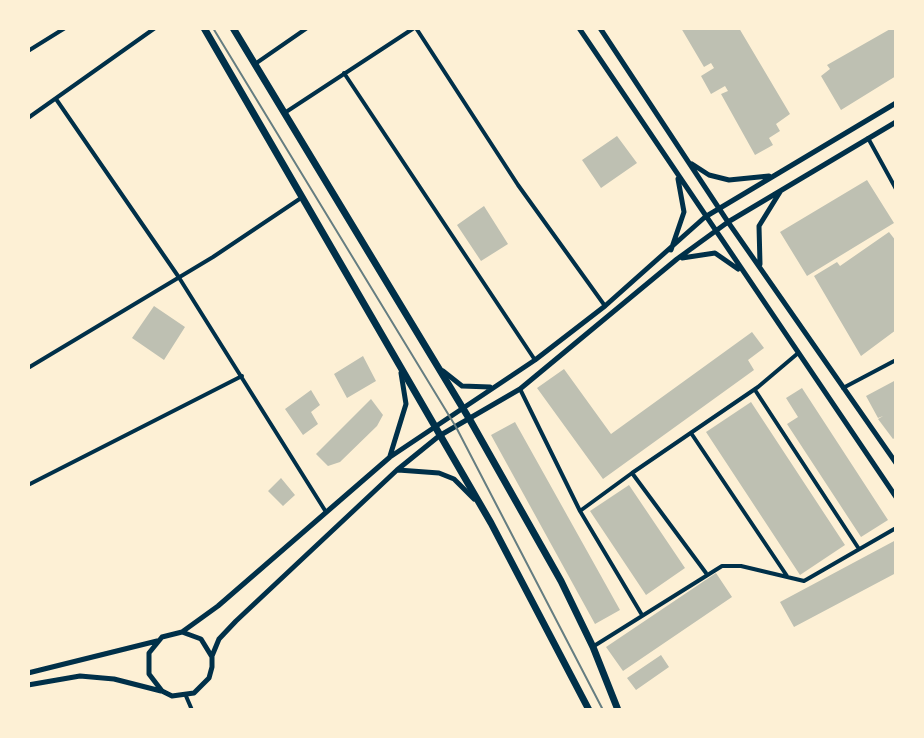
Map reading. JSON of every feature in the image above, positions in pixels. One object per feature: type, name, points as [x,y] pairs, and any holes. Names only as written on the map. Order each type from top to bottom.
[{"type":"main road","points":[[204,28],[491,523],[589,710]]},
{"type":"main road","points":[[233,28],[436,362],[561,581],[593,647],[618,710]]},
{"type":"street","points":[[28,51],[65,28]]},
{"type":"street","points":[[28,118],[155,28]]},
{"type":"street","points":[[255,64],[307,28]]},
{"type":"street","points":[[284,113],[415,28],[518,185],[605,306]]},
{"type":"street","points":[[579,28],[896,497]]},
{"type":"street","points":[[600,28],[728,222],[896,463]]},
{"type":"street","points":[[344,73],[535,360]]},
{"type":"street","points":[[56,99],[178,276],[326,513]]},
{"type":"street","points":[[28,673],[182,632],[249,581],[390,457],[433,425],[535,360],[671,251],[705,217],[896,103]]},
{"type":"street","points":[[28,685],[80,676],[114,679],[186,696],[203,687],[209,678],[219,639],[397,470],[439,436],[520,389],[677,259],[728,222],[896,122]]},
{"type":"street","points":[[868,137],[896,189]]},
{"type":"street","points":[[690,163],[709,175],[729,180],[774,174]]},
{"type":"street","points":[[671,251],[684,212],[683,194],[675,172]]},
{"type":"street","points":[[761,269],[759,226],[783,188]]},
{"type":"street","points":[[28,368],[303,196]]},
{"type":"street","points":[[677,259],[696,253],[715,253],[747,278]]},
{"type":"street","points":[[580,511],[755,390],[797,354]]},
{"type":"street","points":[[843,388],[896,360]]},
{"type":"street","points":[[390,457],[402,427],[406,404],[404,381],[396,361]]},
{"type":"street","points":[[436,362],[451,380],[462,386],[477,390],[495,386]]},
{"type":"street","points":[[28,485],[242,376]]},
{"type":"street","points":[[520,389],[580,511],[642,615]]},
{"type":"street","points":[[755,390],[859,549]]},
{"type":"street","points":[[691,433],[789,578]]},
{"type":"street","points":[[397,470],[422,470],[454,479],[467,489],[491,523]]},
{"type":"street","points":[[632,473],[706,573]]},
{"type":"street","points":[[593,647],[706,573],[722,566],[741,566],[804,581],[896,528]]},
{"type":"street","points":[[182,632],[201,639],[212,657]]},
{"type":"street","points":[[158,640],[147,663],[149,674],[162,691]]},
{"type":"street","points":[[186,696],[192,710]]},
{"type":"building","points":[[681,28],[739,28],[790,114],[776,124],[780,131],[769,138],[773,145],[755,155],[721,94],[728,91],[725,86],[711,94],[701,76],[714,68],[711,63],[704,67]]},
{"type":"building","points":[[896,28],[896,76],[841,110],[821,76],[830,69],[827,65]]},
{"type":"building","points":[[617,136],[637,163],[601,188],[582,160]]},
{"type":"building","points":[[867,180],[894,223],[807,276],[780,232]]},
{"type":"building","points":[[484,206],[508,244],[481,261],[457,225]]},
{"type":"building","points":[[889,232],[896,241],[896,330],[861,356],[814,276],[837,262],[840,266]]},
{"type":"building","points":[[154,306],[185,327],[164,360],[132,338]]},
{"type":"building","points":[[752,332],[764,348],[748,360],[754,370],[603,479],[537,388],[564,369],[611,434]]},
{"type":"building","points":[[363,356],[376,381],[347,398],[334,374]]},
{"type":"building","points":[[896,380],[896,437],[893,439],[878,419],[883,416],[878,418],[866,396]]},
{"type":"building","points":[[802,388],[888,520],[861,537],[787,424],[798,417],[786,398]]},
{"type":"building","points":[[311,390],[320,405],[311,412],[318,424],[303,435],[285,409]]},
{"type":"building","points":[[371,399],[383,415],[377,426],[340,462],[328,466],[316,454]]},
{"type":"building","points":[[751,402],[845,545],[800,575],[706,432]]},
{"type":"building","points":[[515,422],[620,610],[595,624],[491,435]]},
{"type":"building","points":[[281,478],[295,495],[283,506],[268,491]]},
{"type":"building","points":[[629,485],[685,568],[646,595],[590,511]]},
{"type":"building","points":[[896,540],[896,573],[794,627],[780,602]]},
{"type":"building","points":[[716,573],[732,597],[623,671],[606,647]]},
{"type":"building","points":[[661,655],[669,667],[636,690],[627,678]]},
{"type":"tram line","points":[[213,28],[456,427],[603,710]]}]
